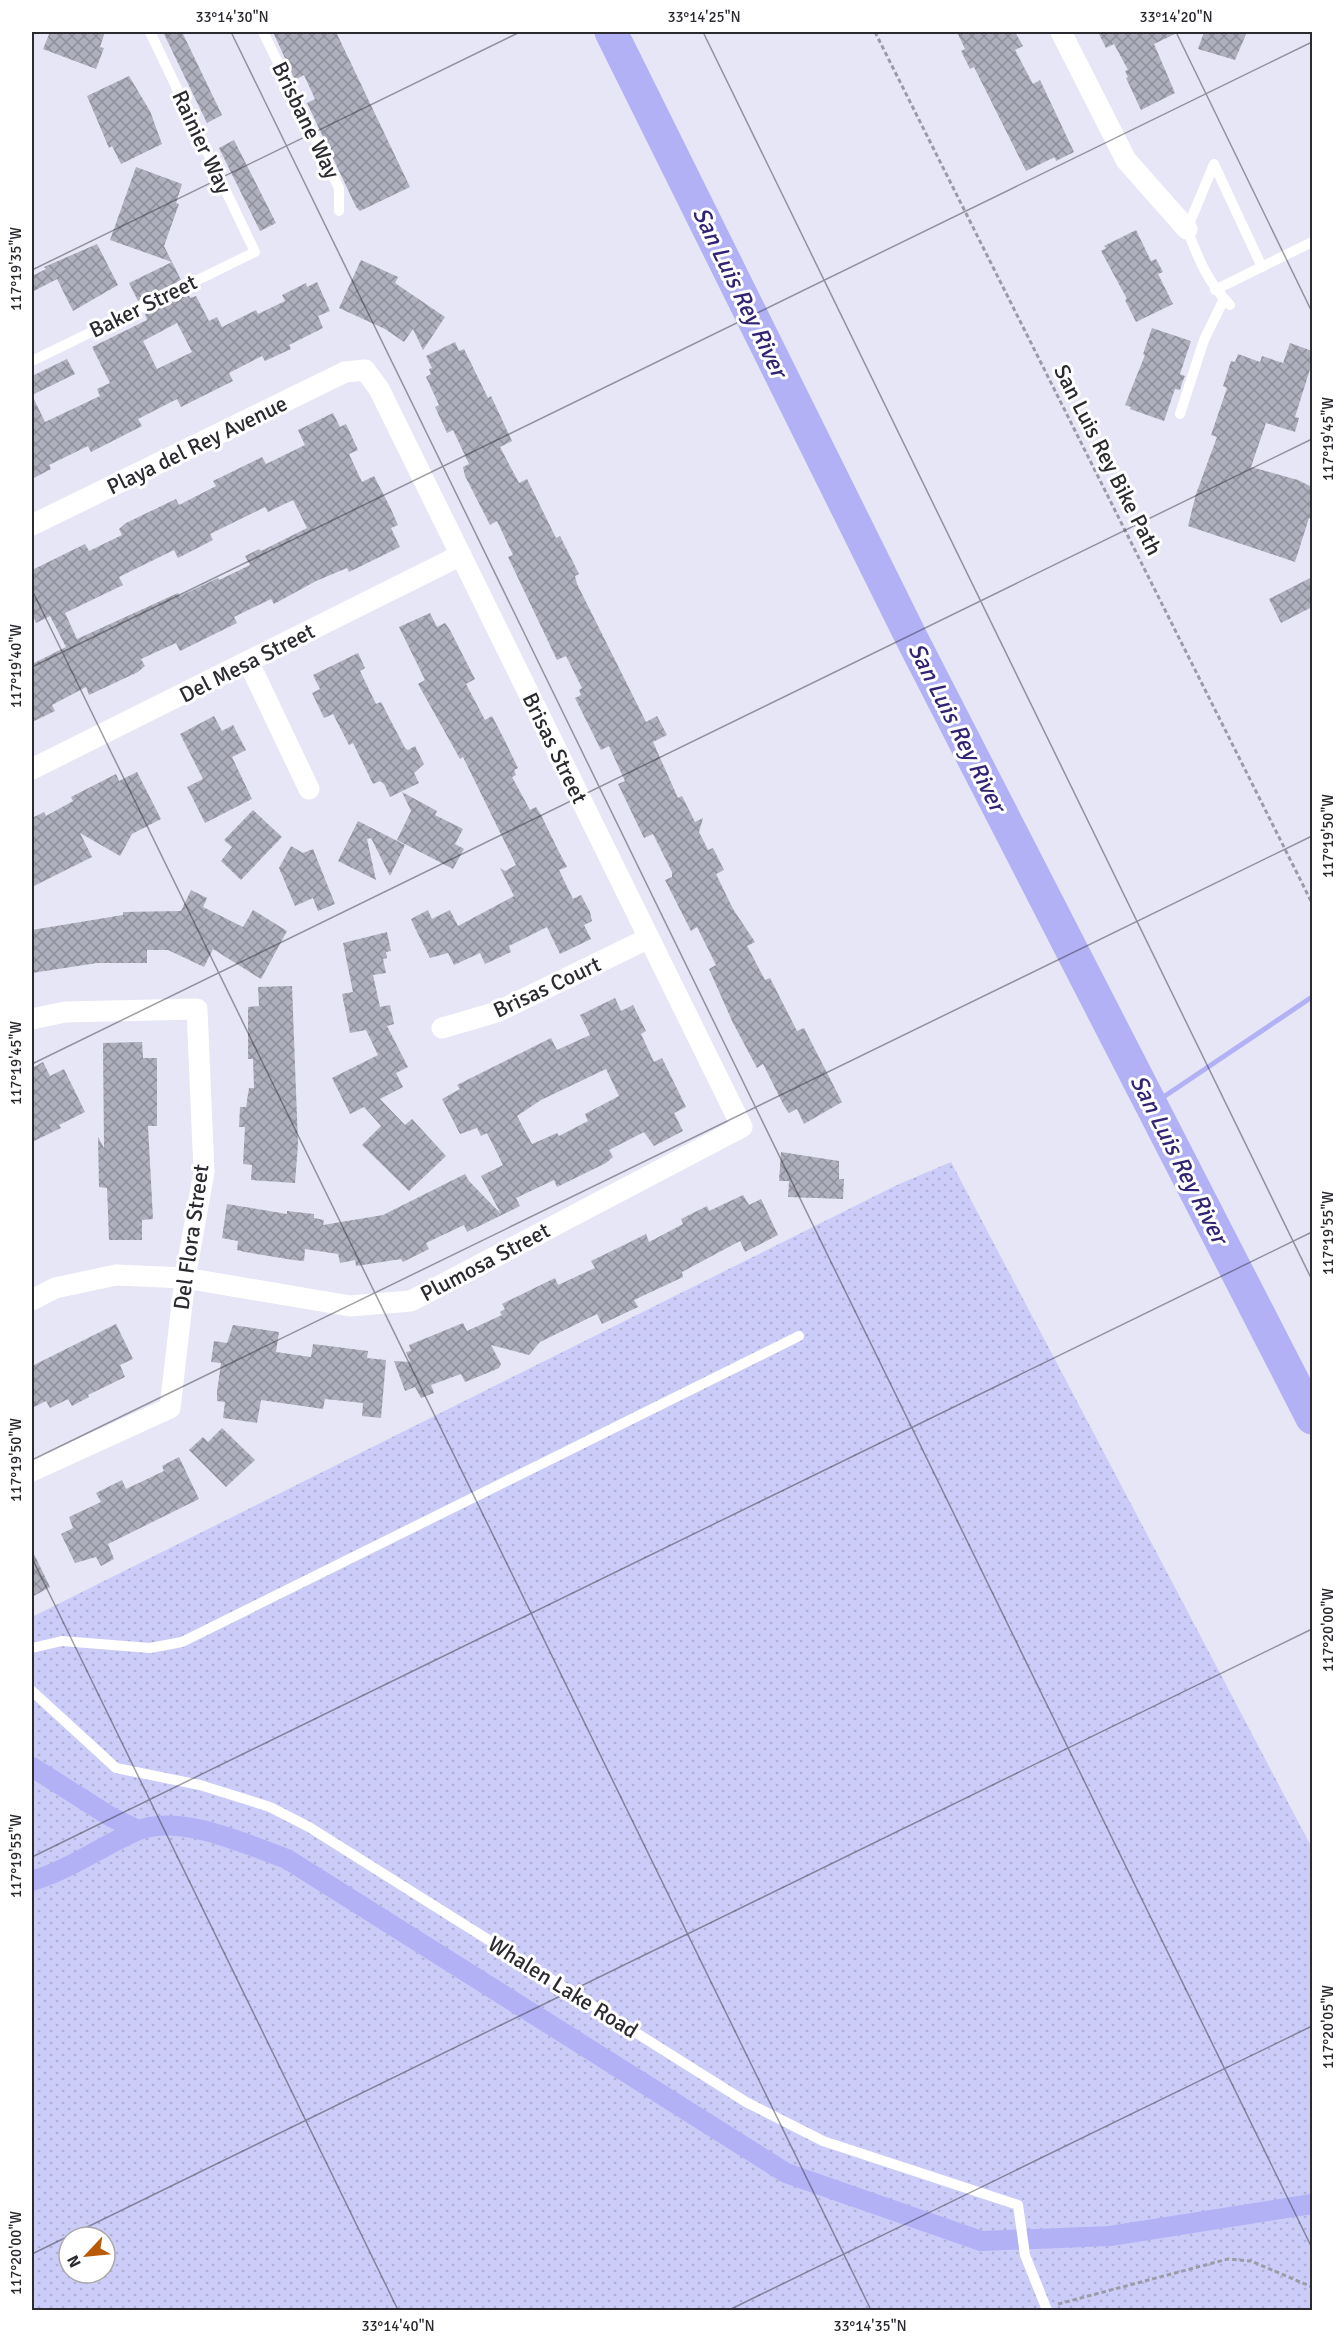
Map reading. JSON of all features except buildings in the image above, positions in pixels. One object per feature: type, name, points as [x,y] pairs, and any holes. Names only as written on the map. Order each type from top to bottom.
[{"type":"street","points":[[1061,32],[1126,160],[1187,229]]},
{"type":"street","name":"Playa del Rey Avenue","points":[[32,525],[345,372],[365,370]]},
{"type":"street","name":"Brisas Street","points":[[365,370],[379,389],[742,1127]]},
{"type":"street","name":"Del Mesa Street","points":[[32,770],[461,555]]},
{"type":"street","points":[[249,663],[309,789]]},
{"type":"street","name":"Brisas Court","points":[[442,1028],[497,1012],[648,938]]},
{"type":"street","name":"Del Flora Street","points":[[32,1019],[65,1012],[197,1009],[204,1172],[185,1278],[170,1408],[32,1471]]},
{"type":"street","name":"Plumosa Street","points":[[32,1300],[55,1288],[116,1275],[185,1278],[350,1306],[411,1301],[742,1127]]},
{"type":"lane","name":"Rainier Way","points":[[150,32],[255,252]]},
{"type":"lane","name":"Brisbane Way","points":[[263,32],[339,189],[339,211]]},
{"type":"lane","points":[[1180,414],[1204,340],[1227,302],[1215,290],[1202,268],[1187,229],[1214,164],[1263,267]]},
{"type":"lane","points":[[1215,290],[1312,242]]},
{"type":"lane","name":"Baker Street","points":[[32,361],[255,252]]},
{"type":"lane","points":[[32,1648],[62,1641],[150,1648],[182,1642],[799,1336]]},
{"type":"lane","name":"Whalen Lake Road","points":[[32,1691],[116,1768],[200,1785],[270,1807],[309,1827],[746,2102],[823,2141],[1018,2205],[1025,2255],[1046,2309]]},
{"type":"path","name":"San Luis Rey Bike Path","points":[[875,32],[1312,903]]},
{"type":"path","points":[[1046,2309],[1228,2259],[1251,2261],[1312,2287]]},
{"type":"shaded area","points":[[951,1162],[1312,1848],[1312,2310],[32,2310],[32,1617],[897,1185]]},
{"type":"waterway","name":"San Luis Rey River","points":[[611,32],[913,641],[1312,1418]]},
{"type":"waterway","points":[[1150,1106],[1312,997]]},
{"type":"waterway","points":[[32,1767],[111,1817],[138,1830]]},
{"type":"waterway","points":[[32,1881],[72,1865],[136,1831],[153,1826],[192,1828],[232,1839],[287,1859],[786,2173],[981,2241],[1110,2236],[1312,2204]]}]
